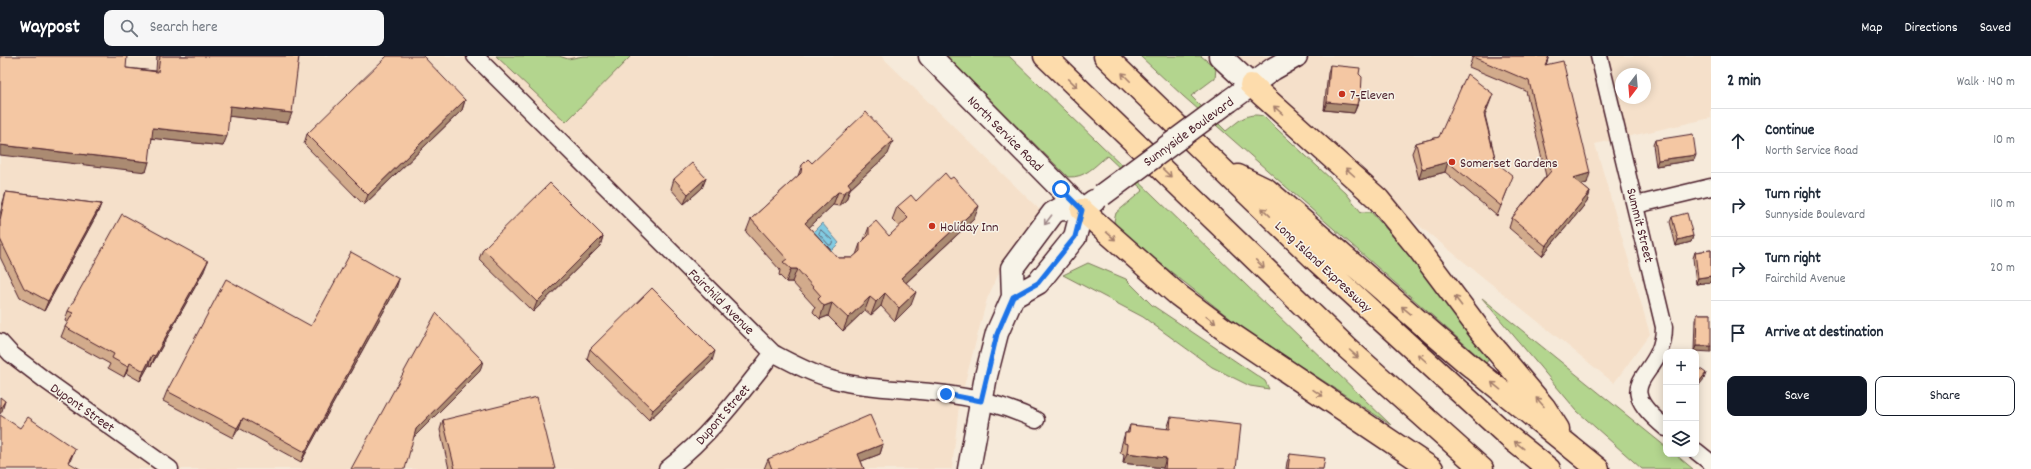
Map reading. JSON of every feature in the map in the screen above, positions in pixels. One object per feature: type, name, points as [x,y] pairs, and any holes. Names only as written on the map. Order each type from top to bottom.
[{"type":"highway","points":[[1045,56],[1346,346],[1482,469]]},
{"type":"highway","name":"Long Island Expressway","points":[[1105,56],[1376,315],[1509,437],[1550,469]]},
{"type":"highway","points":[[1251,85],[1378,199],[1418,248],[1481,332],[1544,407],[1569,446]]},
{"type":"highway","points":[[1220,167],[1267,190],[1467,363],[1598,469]]},
{"type":"highway","points":[[1082,210],[1178,295],[1225,330],[1432,469]]},
{"type":"main road","name":"North Service Road","points":[[930,56],[1082,210]]},
{"type":"main road","points":[[1220,56],[1251,85]]},
{"type":"main road","name":"Sunnyside Boulevard","points":[[1082,210],[1251,85],[1296,56]]},
{"type":"main road","points":[[970,469],[981,401],[997,334],[1013,297],[1012,268],[1053,212],[1060,209],[1082,210],[1075,237],[1038,283],[1013,297]]},
{"type":"street","name":"Fairchild Avenue","points":[[476,56],[773,353],[802,369],[832,380],[864,386],[946,394],[981,401],[1014,410],[1036,420]]},
{"type":"street","name":"Summit Street","points":[[1599,56],[1664,327],[1664,340],[1659,355],[1641,380],[1638,389],[1638,397],[1642,406],[1663,425]]},
{"type":"street","points":[[1636,206],[1711,187]]},
{"type":"street","name":"Dupont Street","points":[[0,342],[11,354],[44,380],[170,469]]},
{"type":"street","name":"Dupont Street","points":[[667,469],[687,453],[722,417],[773,353]]},
{"type":"street","points":[[1699,454],[1711,463]]},
{"type":"shaded area","points":[[0,56],[881,56],[1042,212],[1005,260],[987,299],[959,405],[952,469],[0,469]]},
{"type":"shaded area","points":[[1230,56],[1711,56],[1711,118],[1595,144],[1650,334],[1614,383],[1385,198]]},
{"type":"green space","points":[[496,56],[559,56],[568,59],[583,56],[631,56],[566,122]]},
{"type":"green space","points":[[946,56],[1009,56],[1391,425],[1241,327],[1118,230],[1114,221],[1116,213],[1143,190],[1107,156],[1080,176],[1068,177]]},
{"type":"green space","points":[[1140,56],[1201,56],[1216,68],[1215,78],[1191,96],[1226,131],[1247,116],[1263,116],[1346,193],[1361,212],[1371,212],[1407,252],[1489,359],[1486,363],[1183,96]]},
{"type":"green space","points":[[1088,263],[1126,279],[1152,305],[1265,381],[1269,389],[1250,386],[1212,367],[1143,317],[1063,275]]},
{"type":"green space","points":[[1482,298],[1663,445],[1663,457],[1679,457],[1693,469],[1642,469],[1577,411]]},
{"type":"water","points":[[822,223],[839,243],[830,252],[812,233]]},
{"type":"building","points":[[0,56],[127,56],[126,68],[158,72],[160,56],[299,56],[292,113],[230,106],[227,136],[153,128],[149,162],[0,145]]},
{"type":"building","points":[[387,56],[423,56],[465,100],[368,195],[307,134]]},
{"type":"building","points":[[1473,56],[1549,56],[1545,65],[1563,61],[1590,173],[1573,178],[1590,192],[1546,246],[1512,218],[1551,171],[1529,81]]},
{"type":"building","name":"7-Eleven","points":[[1330,65],[1360,68],[1359,74],[1362,77],[1361,96],[1358,98],[1357,105],[1327,102]]},
{"type":"building","points":[[1467,74],[1493,94],[1484,114],[1496,162],[1513,176],[1501,206],[1448,162],[1422,169],[1416,143],[1439,137]]},
{"type":"building","name":"Holiday Inn","points":[[866,112],[893,141],[848,183],[851,187],[844,193],[838,192],[805,223],[838,258],[852,258],[860,251],[860,244],[869,235],[869,227],[876,221],[889,236],[908,218],[897,207],[911,195],[916,201],[945,173],[950,179],[953,177],[979,206],[901,278],[916,292],[899,308],[885,293],[876,302],[870,297],[848,318],[832,303],[824,306],[818,299],[821,296],[797,269],[791,269],[783,262],[787,259],[751,219],[801,173],[802,165],[808,159],[812,163]]},
{"type":"building","points":[[1693,134],[1696,155],[1658,160],[1655,140]]},
{"type":"building","points":[[692,163],[706,178],[688,194],[674,179]]},
{"type":"building","points":[[550,183],[603,236],[537,302],[483,249]]},
{"type":"building","points":[[6,192],[101,204],[48,301],[24,288],[0,239],[0,220]]},
{"type":"building","points":[[1687,213],[1693,236],[1678,240],[1672,217]]},
{"type":"building","points":[[122,214],[208,261],[155,356],[152,355],[144,371],[130,363],[128,367],[112,358],[114,354],[65,327],[73,313],[68,311]]},
{"type":"building","points":[[1711,250],[1711,276],[1698,278],[1695,252]]},
{"type":"building","points":[[351,252],[399,279],[305,452],[243,418],[237,428],[167,391],[226,279],[311,326]]},
{"type":"building","points":[[652,288],[715,351],[653,410],[590,349]]},
{"type":"building","points":[[436,313],[483,361],[416,429],[405,469],[351,469]]},
{"type":"building","points":[[1697,314],[1711,314],[1711,346],[1696,346]]},
{"type":"building","points":[[1699,368],[1706,373],[1699,382]]},
{"type":"building","points":[[0,397],[5,401],[0,409]]},
{"type":"building","points":[[537,397],[555,469],[455,469],[443,420]]},
{"type":"building","points":[[0,415],[20,428],[28,417],[75,449],[68,462],[80,469],[0,469]]},
{"type":"building","points":[[870,415],[883,444],[858,454],[864,469],[772,469],[768,459]]},
{"type":"building","points":[[1171,417],[1241,425],[1236,469],[1165,469],[1166,458],[1127,453],[1128,444],[1124,443],[1125,433],[1129,433],[1130,425],[1170,429]]},
{"type":"building","points":[[1290,454],[1325,458],[1323,469],[1288,469]]},
{"type":"place","name":"7-Eleven","points":[[1342,94]]},
{"type":"place","name":"Somerset Gardens","points":[[1452,162]]},
{"type":"place","name":"Holiday Inn","points":[[932,226]]},
{"type":"route","points":[[946,394],[981,401],[997,334],[1013,297],[1038,283],[1075,237],[1082,210],[1061,189]]}]
